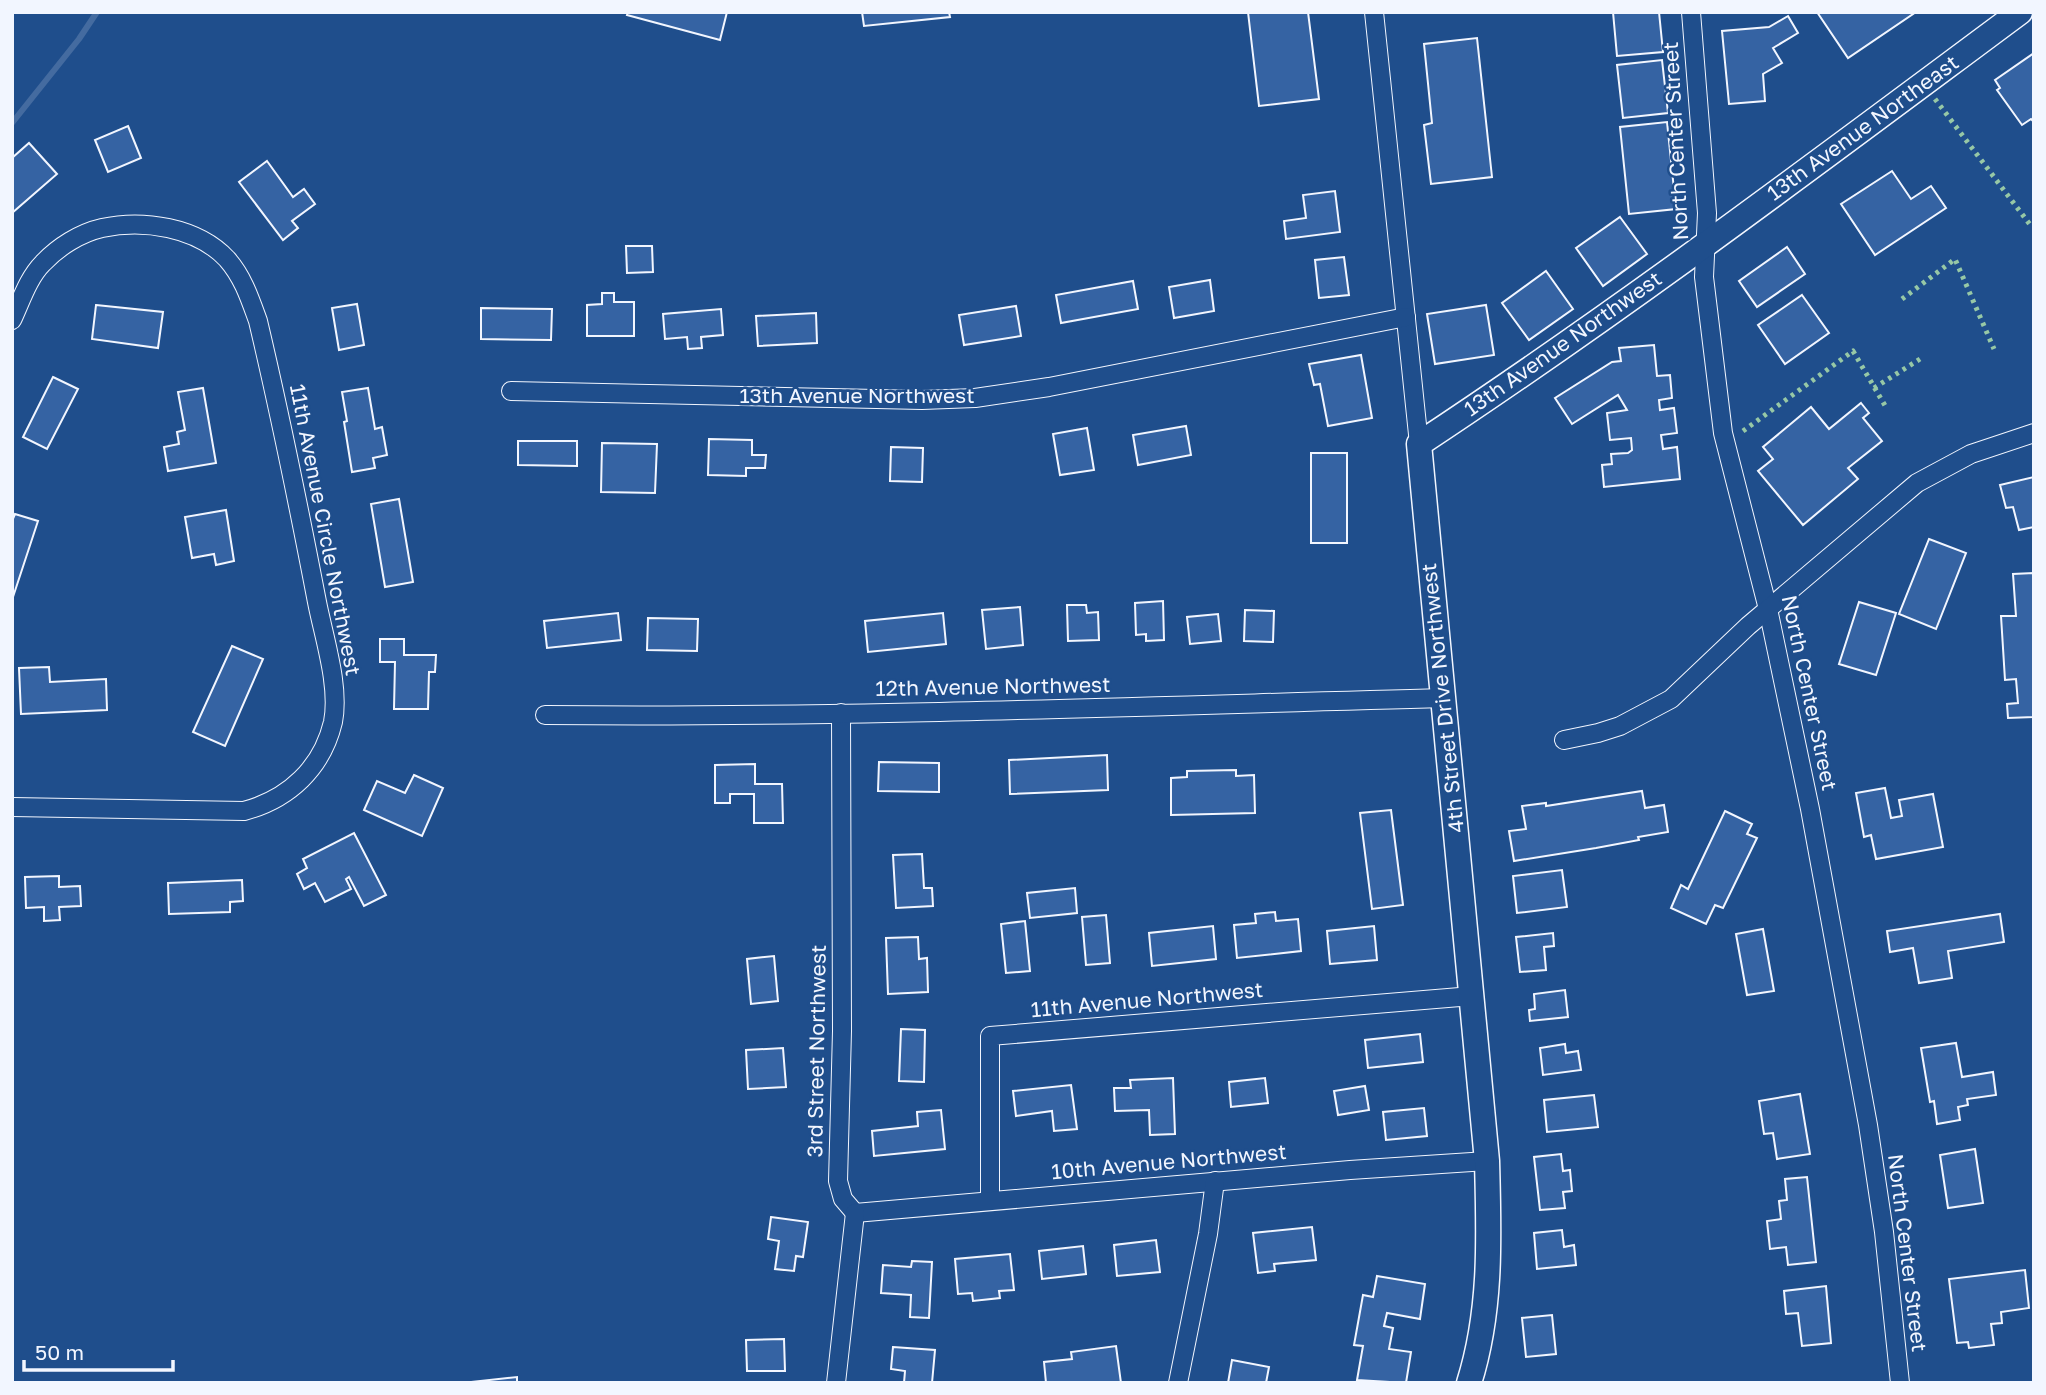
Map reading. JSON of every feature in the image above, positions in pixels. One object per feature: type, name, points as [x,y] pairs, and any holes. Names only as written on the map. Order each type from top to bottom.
[{"type":"main road","name":"13th Avenue Northeast","points":[[1706,243],[2020,12]]},
{"type":"main road","name":"13th Avenue Northwest","points":[[1419,444],[1511,383],[1706,243]]},
{"type":"main road","name":"4th Street Drive Northwest","points":[[1419,444],[1487,1161],[1490,1262],[1482,1337],[1469,1383]]},
{"type":"street","name":"4th Street Drive Northwest","points":[[1374,12],[1419,444]]},
{"type":"street","name":"North Center Street","points":[[1692,12],[1707,213],[1704,277],[1723,433],[1769,609],[1810,809],[1868,1125],[1884,1232],[1900,1383]]},
{"type":"street","name":"11th Avenue Circle Northwest","points":[[12,320],[41,264],[63,246],[101,228],[129,224],[179,231],[200,239],[227,260],[241,278],[258,321],[308,554],[335,702],[329,736],[314,766],[290,790],[260,806],[244,811],[12,807]]},
{"type":"street","name":"13th Avenue Northwest","points":[[511,391],[922,400],[975,398],[1049,387],[1406,317]]},
{"type":"street","points":[[1564,740],[1620,726],[1671,699],[1769,609],[1916,483],[1971,454],[2034,433]]},
{"type":"street","name":"12th Avenue Northwest","points":[[545,715],[672,717],[1443,698]]},
{"type":"street","name":"3rd Street Northwest","points":[[841,713],[842,1031],[838,1181],[843,1199],[855,1213]]},
{"type":"street","name":"11th Avenue Northwest","points":[[990,1200],[990,1036],[1472,996]]},
{"type":"street","name":"10th Avenue Northwest","points":[[855,1213],[1215,1181],[1487,1161]]},
{"type":"street","points":[[1178,1383],[1208,1234],[1215,1181]]},
{"type":"street","points":[[836,1383],[855,1213]]},
{"type":"building","points":[[628,12],[727,12],[720,40],[627,15]]},
{"type":"building","points":[[862,12],[949,12],[950,17],[864,26]]},
{"type":"building","points":[[1248,12],[1308,12],[1319,99],[1259,106]]},
{"type":"building","points":[[1613,12],[1659,12],[1663,52],[1617,56]]},
{"type":"building","points":[[1817,12],[1916,12],[1848,58]]},
{"type":"building","points":[[1788,16],[1798,33],[1773,48],[1782,63],[1763,74],[1765,101],[1729,104],[1722,31],[1769,27]]},
{"type":"building","points":[[1477,38],[1492,177],[1431,184],[1424,125],[1432,123],[1424,44]]},
{"type":"building","points":[[2034,53],[2034,122],[2031,119],[2022,125],[1997,90],[2000,88],[1995,80]]},
{"type":"building","points":[[1662,60],[1668,113],[1623,118],[1617,65]]},
{"type":"building","points":[[1667,122],[1676,209],[1629,214],[1620,127]]},
{"type":"building","points":[[128,126],[141,158],[108,172],[95,140]]},
{"type":"building","points":[[29,143],[57,174],[12,213],[12,158]]},
{"type":"building","points":[[267,161],[293,197],[304,189],[315,204],[292,221],[298,228],[283,240],[239,182]]},
{"type":"building","points":[[1892,171],[1911,199],[1931,186],[1946,208],[1875,255],[1841,204]]},
{"type":"building","points":[[1335,191],[1340,232],[1286,239],[1284,221],[1306,218],[1303,195]]},
{"type":"building","points":[[1620,217],[1647,254],[1603,286],[1576,248]]},
{"type":"building","points":[[626,246],[652,246],[653,272],[627,273]]},
{"type":"building","points":[[1787,247],[1805,274],[1757,307],[1739,281]]},
{"type":"building","points":[[1344,257],[1349,295],[1319,298],[1315,260]]},
{"type":"building","points":[[1546,271],[1573,309],[1529,340],[1502,303]]},
{"type":"building","points":[[1210,280],[1214,311],[1174,318],[1169,287]]},
{"type":"building","points":[[1133,281],[1138,309],[1061,323],[1056,295]]},
{"type":"building","points":[[602,293],[614,293],[614,302],[634,302],[634,336],[587,336],[587,305],[602,304]]},
{"type":"building","points":[[1802,295],[1829,333],[1785,364],[1758,325]]},
{"type":"building","points":[[357,304],[364,345],[339,350],[332,308]]},
{"type":"building","points":[[96,305],[163,312],[158,348],[92,339]]},
{"type":"building","points":[[1486,305],[1494,355],[1435,364],[1427,314]]},
{"type":"building","points":[[1016,306],[1021,336],[964,345],[959,315]]},
{"type":"building","points":[[481,308],[552,309],[551,340],[481,339]]},
{"type":"building","points":[[721,309],[723,335],[701,337],[702,348],[688,349],[687,337],[665,339],[663,314]]},
{"type":"building","points":[[816,313],[817,343],[758,346],[756,316]]},
{"type":"building","points":[[1654,345],[1657,376],[1670,375],[1672,398],[1659,400],[1660,410],[1674,408],[1677,433],[1661,435],[1663,449],[1677,447],[1680,479],[1604,487],[1602,465],[1612,464],[1611,454],[1628,453],[1632,450],[1631,438],[1610,440],[1607,413],[1627,410],[1618,395],[1572,424],[1555,398],[1612,362],[1621,361],[1619,348]]},
{"type":"building","points":[[1361,355],[1372,418],[1328,426],[1320,384],[1314,385],[1309,364]]},
{"type":"building","points":[[53,377],[78,389],[47,449],[23,437]]},
{"type":"building","points":[[203,388],[216,463],[168,471],[164,447],[179,444],[177,432],[185,430],[178,392]]},
{"type":"building","points":[[368,388],[375,429],[382,427],[387,455],[373,458],[375,468],[352,472],[342,392]]},
{"type":"building","points":[[1861,403],[1869,413],[1863,418],[1882,441],[1848,468],[1858,479],[1803,525],[1758,471],[1773,459],[1763,447],[1811,407],[1829,429]]},
{"type":"building","points":[[1186,426],[1191,455],[1138,465],[1133,435]]},
{"type":"building","points":[[1087,428],[1094,470],[1060,475],[1053,434]]},
{"type":"building","points":[[709,439],[752,440],[752,455],[766,455],[765,468],[746,468],[746,476],[708,475]]},
{"type":"building","points":[[518,441],[577,441],[577,466],[518,465]]},
{"type":"building","points":[[602,443],[657,444],[655,493],[601,492]]},
{"type":"building","points":[[891,447],[923,448],[922,482],[890,481]]},
{"type":"building","points":[[1311,453],[1347,453],[1347,543],[1311,543]]},
{"type":"building","points":[[2034,477],[2034,527],[2019,530],[2013,507],[2006,508],[2000,485]]},
{"type":"building","points":[[399,499],[413,582],[385,587],[371,504]]},
{"type":"building","points":[[226,510],[234,561],[216,565],[214,554],[192,558],[185,517]]},
{"type":"building","points":[[15,514],[38,521],[12,600],[12,521]]},
{"type":"building","points":[[1929,539],[1966,553],[1936,629],[1899,614]]},
{"type":"building","points":[[2034,573],[2034,717],[2008,718],[2007,704],[2018,703],[2016,679],[2005,680],[2001,616],[2016,616],[2013,574]]},
{"type":"building","points":[[1163,601],[1164,640],[1146,641],[1146,634],[1136,635],[1135,603]]},
{"type":"building","points":[[1859,602],[1896,613],[1876,675],[1839,664]]},
{"type":"building","points":[[1067,605],[1086,605],[1087,613],[1098,612],[1099,640],[1068,641]]},
{"type":"building","points":[[1020,607],[1023,645],[986,649],[982,610]]},
{"type":"building","points":[[1245,610],[1274,611],[1273,642],[1244,641]]},
{"type":"building","points":[[618,613],[621,640],[547,648],[544,621]]},
{"type":"building","points":[[943,613],[946,644],[868,652],[865,621]]},
{"type":"building","points":[[1218,614],[1221,641],[1190,644],[1187,617]]},
{"type":"building","points":[[648,618],[698,619],[697,651],[647,650]]},
{"type":"building","points":[[380,639],[404,639],[404,655],[436,655],[435,672],[429,672],[428,709],[394,709],[395,662],[380,662]]},
{"type":"building","points":[[232,646],[263,659],[225,746],[193,732]]},
{"type":"building","points":[[49,667],[50,682],[106,679],[107,710],[21,714],[19,668]]},
{"type":"building","points":[[1107,755],[1108,790],[1010,794],[1009,760]]},
{"type":"building","points":[[879,762],[939,763],[939,792],[878,791]]},
{"type":"building","points":[[755,764],[755,784],[782,784],[783,823],[754,823],[754,794],[730,794],[730,803],[715,803],[715,765]]},
{"type":"building","points":[[1236,770],[1236,776],[1254,775],[1255,813],[1171,815],[1171,778],[1187,777],[1187,771]]},
{"type":"building","points":[[414,775],[443,788],[422,836],[364,810],[377,781],[405,793]]},
{"type":"building","points":[[1885,788],[1891,818],[1902,816],[1899,800],[1933,794],[1943,847],[1876,859],[1871,835],[1864,837],[1856,793]]},
{"type":"building","points":[[1642,791],[1645,808],[1664,805],[1668,832],[1638,837],[1639,840],[1514,861],[1509,831],[1526,829],[1522,806],[1546,803],[1546,806]]},
{"type":"building","points":[[1391,810],[1403,905],[1372,909],[1360,813]]},
{"type":"building","points":[[1725,811],[1752,824],[1747,834],[1757,838],[1723,908],[1715,905],[1706,924],[1671,908],[1681,885],[1688,889]]},
{"type":"building","points":[[354,833],[386,895],[364,906],[349,877],[346,879],[351,889],[325,902],[315,883],[304,889],[297,874],[307,868],[303,859]]},
{"type":"building","points":[[922,854],[924,888],[932,888],[933,906],[896,908],[893,855]]},
{"type":"building","points":[[1562,870],[1567,907],[1517,913],[1513,876]]},
{"type":"building","points":[[59,876],[59,887],[80,886],[81,906],[59,907],[60,920],[44,921],[44,907],[26,908],[25,877]]},
{"type":"building","points":[[242,880],[243,901],[230,902],[230,912],[169,914],[168,883]]},
{"type":"building","points":[[1075,888],[1077,913],[1030,918],[1027,893]]},
{"type":"building","points":[[1275,912],[1276,921],[1298,919],[1301,951],[1237,958],[1234,925],[1256,923],[1255,914]]},
{"type":"building","points":[[2000,914],[2004,942],[1948,951],[1952,978],[1919,983],[1913,948],[1890,952],[1887,931]]},
{"type":"building","points":[[1106,915],[1110,963],[1086,965],[1082,917]]},
{"type":"building","points":[[1025,921],[1030,971],[1006,973],[1001,924]]},
{"type":"building","points":[[1213,926],[1216,959],[1152,966],[1149,933]]},
{"type":"building","points":[[1374,926],[1377,960],[1330,964],[1327,931]]},
{"type":"building","points":[[1763,929],[1774,991],[1747,995],[1736,934]]},
{"type":"building","points":[[1553,933],[1554,946],[1544,947],[1546,970],[1520,972],[1516,937]]},
{"type":"building","points":[[918,937],[919,959],[927,958],[928,992],[888,994],[886,938]]},
{"type":"building","points":[[774,956],[778,1001],[751,1004],[747,959]]},
{"type":"building","points":[[1565,990],[1568,1017],[1530,1021],[1529,1010],[1535,1009],[1534,994]]},
{"type":"building","points":[[901,1029],[925,1030],[924,1082],[899,1081]]},
{"type":"building","points":[[1420,1034],[1423,1062],[1368,1068],[1365,1040]]},
{"type":"building","points":[[1956,1043],[1962,1077],[1993,1072],[1996,1095],[1967,1099],[1968,1105],[1958,1107],[1960,1120],[1937,1124],[1934,1101],[1930,1102],[1921,1048]]},
{"type":"building","points":[[1565,1044],[1566,1053],[1578,1051],[1581,1070],[1543,1075],[1540,1048]]},
{"type":"building","points":[[783,1048],[786,1087],[748,1089],[746,1050]]},
{"type":"building","points":[[1173,1078],[1175,1134],[1150,1135],[1149,1110],[1115,1111],[1114,1088],[1131,1088],[1130,1080]]},
{"type":"building","points":[[1265,1078],[1268,1103],[1231,1107],[1229,1082]]},
{"type":"building","points":[[1071,1085],[1077,1129],[1054,1131],[1052,1111],[1016,1116],[1013,1091]]},
{"type":"building","points":[[1365,1086],[1369,1110],[1338,1115],[1334,1091]]},
{"type":"building","points":[[1800,1094],[1810,1154],[1777,1159],[1773,1133],[1764,1134],[1759,1101]]},
{"type":"building","points":[[1594,1095],[1598,1127],[1547,1132],[1544,1100]]},
{"type":"building","points":[[1424,1108],[1427,1136],[1386,1140],[1383,1112]]},
{"type":"building","points":[[941,1110],[945,1149],[874,1156],[872,1131],[918,1126],[917,1112]]},
{"type":"building","points":[[1975,1149],[1983,1203],[1948,1208],[1940,1155]]},
{"type":"building","points":[[1561,1154],[1563,1171],[1570,1170],[1572,1191],[1563,1192],[1565,1208],[1540,1210],[1534,1157]]},
{"type":"building","points":[[1807,1177],[1816,1262],[1788,1265],[1786,1247],[1770,1249],[1767,1221],[1781,1219],[1779,1201],[1787,1200],[1785,1179]]},
{"type":"building","points":[[771,1217],[808,1222],[803,1257],[796,1256],[794,1271],[775,1269],[779,1241],[768,1239]]},
{"type":"building","points":[[1312,1227],[1316,1260],[1274,1264],[1275,1271],[1258,1273],[1253,1233]]},
{"type":"building","points":[[1562,1230],[1564,1247],[1574,1245],[1576,1265],[1537,1269],[1534,1233]]},
{"type":"building","points":[[1156,1240],[1160,1272],[1117,1276],[1114,1245]]},
{"type":"building","points":[[1083,1246],[1086,1274],[1042,1279],[1039,1251]]},
{"type":"building","points":[[1010,1254],[1014,1290],[999,1291],[1000,1298],[973,1301],[972,1293],[958,1294],[955,1259]]},
{"type":"building","points":[[912,1261],[932,1262],[929,1318],[910,1317],[911,1295],[881,1293],[883,1265],[911,1267]]},
{"type":"building","points":[[2025,1270],[2029,1308],[2001,1312],[2002,1323],[1991,1324],[1994,1345],[1969,1348],[1968,1342],[1957,1343],[1949,1279]]},
{"type":"building","points":[[1377,1276],[1425,1284],[1420,1319],[1387,1313],[1384,1326],[1393,1328],[1389,1349],[1411,1352],[1406,1383],[1357,1380],[1363,1346],[1354,1345],[1363,1295],[1373,1297]]},
{"type":"building","points":[[1826,1286],[1831,1343],[1802,1346],[1798,1313],[1786,1314],[1784,1291]]},
{"type":"building","points":[[1552,1315],[1556,1354],[1526,1357],[1522,1318]]},
{"type":"building","points":[[784,1339],[785,1371],[747,1371],[746,1340]]},
{"type":"building","points":[[1116,1346],[1121,1383],[1046,1383],[1044,1362],[1072,1359],[1071,1352]]},
{"type":"building","points":[[893,1347],[935,1350],[932,1383],[904,1383],[905,1371],[891,1369]]},
{"type":"building","points":[[1232,1360],[1269,1367],[1266,1383],[1228,1383]]},
{"type":"building","points":[[517,1377],[517,1383],[462,1383]]},
{"type":"waterway","points":[[12,123],[79,39],[97,12]]},
{"type":"hedge","points":[[1935,99],[2031,226],[2034,225]]},
{"type":"hedge","points":[[1902,299],[1955,259],[1994,349]]},
{"type":"hedge","points":[[1743,431],[1853,351],[1887,409]]},
{"type":"hedge","points":[[1874,388],[1920,359]]}]
